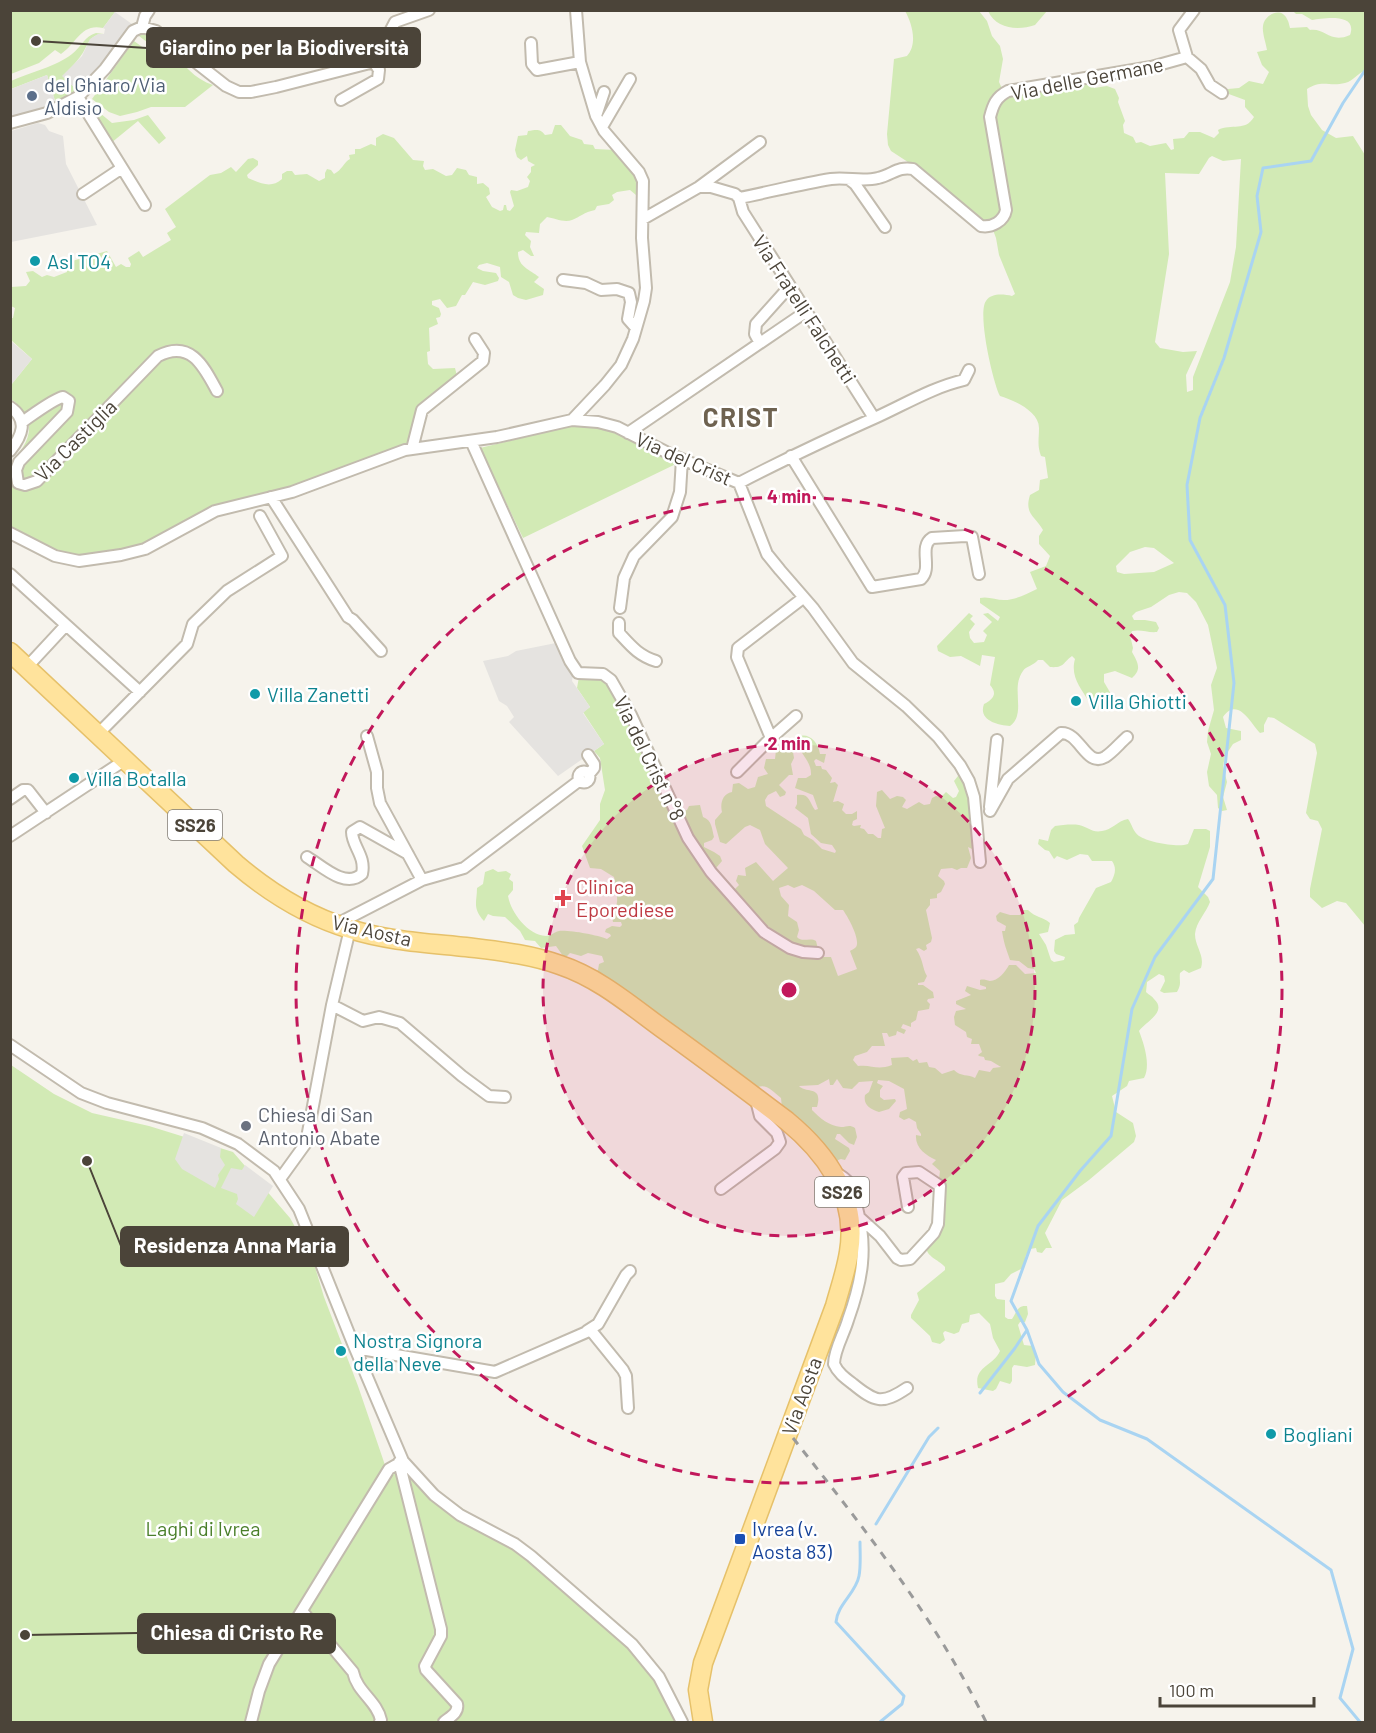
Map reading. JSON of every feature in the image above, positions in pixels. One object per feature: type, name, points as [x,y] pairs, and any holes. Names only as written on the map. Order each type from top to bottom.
[{"type":"main road","name":"Via Aosta","points":[[10,652],[256,881],[306,912],[344,927],[393,938],[519,954],[573,970],[595,981],[754,1096],[810,1140],[833,1172],[843,1193],[850,1224],[850,1250],[846,1269],[835,1306],[703,1664],[698,1690],[703,1722]]},
{"type":"street","points":[[142,27],[148,10]]},
{"type":"street","points":[[10,123],[47,113],[78,97],[105,69],[133,31],[142,27],[156,31],[226,86],[239,92],[251,92],[374,62],[395,22],[429,10]]},
{"type":"street","points":[[572,420],[621,365],[636,328],[646,288],[642,238],[644,188],[639,172],[602,127],[596,116],[580,62],[576,10]]},
{"type":"street","name":"Via delle Germane","points":[[699,187],[735,194],[739,198],[834,179],[876,179],[900,169],[913,169],[981,226],[996,224],[1003,218],[1006,210],[990,117],[993,104],[1000,95],[1008,91],[1151,68],[1187,57],[1179,30],[1194,10]]},
{"type":"street","points":[[531,43],[532,64],[537,70],[580,62]]},
{"type":"street","points":[[1187,57],[1201,69],[1210,85],[1222,93]]},
{"type":"street","points":[[341,100],[354,97],[378,79],[379,70],[374,62]]},
{"type":"street","points":[[602,127],[630,79]]},
{"type":"street","points":[[596,116],[604,92]]},
{"type":"street","points":[[78,97],[145,205]]},
{"type":"street","points":[[643,221],[699,187],[760,142]]},
{"type":"street","points":[[83,194],[122,168]]},
{"type":"street","points":[[850,180],[885,227]]},
{"type":"street","name":"Via Fratelli Falchetti","points":[[739,198],[743,212],[874,418]]},
{"type":"street","points":[[563,280],[586,283],[602,290],[617,289],[629,293],[631,302],[628,319],[636,328]]},
{"type":"street","points":[[760,344],[756,334],[756,324],[790,286]]},
{"type":"street","points":[[628,433],[807,312]]},
{"type":"street","points":[[412,449],[422,410],[483,361],[484,353],[475,339]]},
{"type":"street","name":"Via Castiglia","points":[[10,451],[22,434],[22,422],[45,409],[55,399],[63,397],[69,401],[67,412],[19,462],[16,470],[18,483],[25,485],[37,481],[158,356],[164,353],[184,352],[193,356],[201,362],[217,391]]},
{"type":"street","name":"Via del Crist","points":[[271,497],[292,492],[412,449],[497,437],[572,420],[598,422],[628,433],[739,483],[874,418],[950,384],[964,381],[969,370]]},
{"type":"street","points":[[10,407],[22,422]]},
{"type":"street","name":"Via del Crist n°8","points":[[471,441],[570,662],[578,673],[603,674],[611,680],[631,715],[693,846],[711,872],[764,932],[790,948],[818,953]]},
{"type":"street","points":[[791,456],[872,587],[921,579],[927,571],[926,545],[932,538],[972,537],[979,574]]},
{"type":"street","points":[[620,608],[624,578],[634,556],[672,516],[680,492],[682,459]]},
{"type":"street","points":[[739,483],[767,554],[853,663],[906,706],[950,749],[969,782],[975,810],[980,862]]},
{"type":"street","points":[[10,533],[55,556],[79,561],[145,549],[215,511],[271,497],[348,617],[381,651]]},
{"type":"street","points":[[98,734],[187,644],[193,624],[202,615],[227,591],[282,556],[260,516]]},
{"type":"street","points":[[10,574],[140,692]]},
{"type":"street","points":[[771,738],[736,652],[738,648],[804,598]]},
{"type":"street","points":[[619,623],[619,633],[633,648],[644,657],[656,661]]},
{"type":"street","points":[[27,667],[66,625]]},
{"type":"street","points":[[737,772],[796,716]]},
{"type":"street","points":[[975,810],[979,814],[990,811],[1008,779],[1061,733],[1071,735],[1089,756],[1098,758],[1104,758],[1127,737]]},
{"type":"street","points":[[367,736],[377,772],[380,803],[422,880]]},
{"type":"street","points":[[990,811],[997,740]]},
{"type":"street","points":[[280,1179],[306,1143],[344,927],[422,880],[465,868],[594,768],[588,755]]},
{"type":"street","points":[[10,836],[125,760]]},
{"type":"street","points":[[10,800],[23,790],[28,790],[46,813]]},
{"type":"street","points":[[307,857],[340,878],[349,880],[359,877],[363,866],[358,846],[352,838],[352,832],[360,827],[408,854]]},
{"type":"street","points":[[332,1005],[376,1028]]},
{"type":"street","points":[[363,1021],[379,1017],[400,1023],[489,1096],[505,1097]]},
{"type":"street","points":[[10,1045],[59,1080],[94,1099],[186,1123],[238,1144],[274,1170],[280,1179],[299,1209],[401,1462],[441,1629],[441,1636],[425,1666],[426,1670],[457,1704],[456,1712],[444,1722]]},
{"type":"street","name":"Via Aosta","points":[[721,1190],[775,1149],[780,1142],[777,1133],[760,1116],[754,1096]]},
{"type":"street","points":[[833,1172],[847,1178],[854,1195],[864,1248],[863,1267],[856,1296],[834,1364],[838,1372],[875,1400],[885,1400],[907,1388]]},
{"type":"street","points":[[860,1218],[880,1236],[897,1258],[906,1260],[913,1256],[937,1228],[940,1186],[919,1172],[906,1173],[903,1177],[908,1207]]},
{"type":"street","points":[[355,1348],[495,1372],[598,1324],[630,1271]]},
{"type":"street","points":[[587,1331],[593,1333],[623,1370],[626,1376],[628,1408]]},
{"type":"street","points":[[251,1722],[269,1664],[390,1469],[401,1462]]},
{"type":"street","points":[[401,1462],[434,1495],[460,1515],[515,1544],[531,1556],[632,1644],[658,1677],[682,1722]]},
{"type":"street","points":[[302,1611],[353,1672],[355,1683],[381,1716],[380,1722]]},
{"type":"green space","points":[[110,10],[115,12],[103,28],[89,28],[61,54],[55,50],[39,63],[11,74],[11,11]]},
{"type":"green space","points":[[905,11],[979,11],[1000,46],[1003,59],[999,82],[1005,95],[1093,82],[1094,88],[1107,86],[1115,89],[1119,98],[1118,102],[1125,121],[1124,133],[1133,137],[1136,143],[1141,142],[1150,146],[1166,143],[1171,150],[1174,149],[1173,139],[1184,138],[1189,132],[1200,132],[1214,138],[1219,133],[1218,130],[1242,126],[1254,117],[1245,107],[1245,100],[1226,93],[1228,89],[1239,88],[1249,81],[1263,84],[1269,72],[1262,65],[1257,52],[1267,50],[1263,26],[1266,18],[1281,13],[1287,19],[1290,28],[1307,27],[1310,30],[1338,38],[1350,35],[1351,28],[1345,20],[1332,18],[1312,20],[1293,11],[1365,11],[1365,71],[1345,83],[1317,84],[1307,89],[1311,115],[1322,130],[1336,138],[1353,136],[1365,155],[1365,926],[1346,903],[1337,901],[1322,908],[1310,897],[1322,829],[1318,821],[1310,819],[1306,813],[1317,753],[1315,744],[1274,718],[1268,717],[1264,725],[1264,732],[1260,733],[1239,710],[1229,711],[1223,717],[1226,728],[1241,731],[1241,740],[1233,744],[1225,756],[1223,766],[1227,782],[1223,797],[1227,810],[1222,811],[1218,808],[1217,795],[1209,786],[1207,772],[1211,754],[1207,742],[1208,731],[1214,710],[1211,685],[1217,668],[1208,625],[1196,602],[1187,593],[1179,592],[1169,595],[1132,616],[1134,620],[1156,622],[1159,628],[1157,632],[1132,631],[1130,635],[1132,652],[1138,669],[1132,678],[1115,671],[1104,674],[1104,682],[1111,694],[1109,701],[1100,704],[1089,702],[1075,677],[1075,659],[1072,656],[1061,666],[1055,667],[1050,667],[1043,660],[1038,660],[1024,669],[1019,678],[1017,714],[1010,726],[994,723],[984,714],[984,704],[994,694],[990,685],[995,657],[982,655],[980,666],[961,656],[950,657],[938,651],[937,646],[969,613],[973,616],[970,619],[975,624],[969,632],[970,638],[974,643],[984,642],[987,635],[983,631],[992,622],[983,614],[988,613],[998,621],[1000,617],[980,603],[980,598],[1008,600],[1037,589],[1030,572],[1046,566],[1050,556],[1039,544],[1039,536],[1043,530],[1028,507],[1030,495],[1039,490],[1040,480],[1048,478],[1045,457],[1041,456],[1039,449],[1039,428],[1035,416],[1012,400],[1000,396],[990,363],[983,319],[986,301],[994,295],[1012,296],[1015,294],[999,255],[993,230],[934,179],[891,151],[888,145],[894,59],[907,56],[913,40]],"holes":[[[1212,156],[1223,161],[1241,159],[1236,247],[1230,282],[1193,377],[1193,390],[1187,392],[1186,375],[1197,351],[1183,352],[1160,348],[1155,342],[1169,254],[1165,173],[1199,174]],[[1145,547],[1154,548],[1174,563],[1154,572],[1124,574],[1117,572],[1116,566],[1130,552]]]},
{"type":"green space","points":[[988,11],[1047,11],[1035,25],[1015,28],[996,22]]},
{"type":"green space","points":[[147,32],[164,42],[194,75],[213,85],[185,107],[151,107],[120,116],[109,112],[92,99],[134,41],[152,54],[156,49],[139,36]]},
{"type":"green space","points":[[96,33],[104,34],[91,39],[78,60],[63,76],[78,91],[56,104],[47,75],[11,89],[11,81],[66,58]]},
{"type":"green space","points":[[94,108],[112,123],[134,120],[148,115],[166,138],[159,144],[138,121],[111,143],[92,111]]},
{"type":"green space","points":[[555,125],[561,125],[570,136],[582,140],[584,144],[593,145],[595,149],[615,150],[635,176],[639,194],[636,195],[630,190],[617,192],[612,195],[614,200],[609,204],[597,206],[595,210],[575,219],[562,221],[547,217],[540,224],[539,233],[526,232],[525,235],[531,241],[530,247],[534,256],[523,250],[518,252],[518,257],[525,267],[539,277],[534,282],[544,289],[543,295],[526,300],[518,298],[513,295],[509,282],[501,277],[500,267],[487,263],[477,268],[496,273],[498,281],[485,285],[473,282],[456,306],[447,308],[440,299],[432,301],[432,305],[439,308],[441,314],[436,318],[438,324],[429,328],[428,364],[433,369],[455,368],[457,376],[427,399],[414,442],[291,490],[214,509],[144,547],[80,557],[57,552],[11,528],[11,471],[15,459],[27,440],[29,427],[22,409],[11,399],[11,385],[32,359],[11,340],[10,318],[13,318],[15,308],[11,306],[11,287],[26,286],[30,281],[26,272],[33,271],[42,277],[47,275],[54,277],[67,272],[66,265],[72,261],[107,251],[116,267],[121,264],[130,267],[128,258],[139,251],[143,257],[171,240],[167,233],[176,227],[165,209],[210,175],[221,173],[231,167],[236,172],[248,159],[253,158],[258,161],[258,165],[247,175],[248,178],[257,182],[274,184],[282,179],[282,174],[287,171],[292,171],[295,175],[307,174],[319,181],[325,178],[327,169],[334,174],[339,170],[350,159],[349,155],[355,154],[355,149],[371,144],[376,146],[376,138],[383,134],[394,138],[413,160],[424,161],[425,170],[433,169],[446,176],[452,175],[457,168],[466,170],[469,175],[477,177],[477,184],[483,183],[489,188],[490,194],[486,197],[492,207],[500,211],[506,205],[507,210],[510,211],[514,206],[511,190],[517,191],[528,187],[530,181],[527,177],[531,172],[531,167],[535,165],[528,161],[527,156],[521,160],[517,157],[515,150],[518,136],[527,135],[528,131],[536,130],[540,130],[545,135],[552,134]]},
{"type":"green space","points":[[587,424],[607,429],[678,463],[523,538],[480,448],[574,425]]},
{"type":"green space","points":[[579,677],[603,678],[614,692],[618,709],[628,718],[685,840],[762,935],[818,957],[831,957],[838,976],[857,969],[850,951],[857,945],[857,940],[843,910],[835,910],[814,891],[802,885],[794,888],[788,885],[779,888],[781,896],[789,905],[788,916],[797,922],[799,930],[797,937],[801,940],[816,941],[818,949],[797,947],[768,926],[763,927],[706,858],[679,812],[687,810],[689,806],[700,805],[703,817],[711,825],[714,837],[704,843],[704,847],[720,856],[722,861],[716,868],[735,889],[739,885],[736,881],[738,875],[746,876],[745,868],[756,862],[773,881],[788,868],[765,844],[760,830],[750,825],[745,827],[726,844],[720,842],[715,824],[715,820],[722,812],[722,800],[732,792],[733,784],[739,783],[748,789],[755,787],[758,777],[768,774],[764,768],[766,759],[775,759],[776,750],[781,745],[785,745],[793,752],[794,758],[791,764],[793,775],[789,775],[779,785],[786,792],[785,795],[780,797],[776,791],[768,795],[765,800],[766,806],[801,829],[804,835],[822,849],[835,853],[836,851],[832,845],[821,843],[811,834],[808,818],[795,808],[797,795],[804,795],[815,810],[818,809],[813,795],[795,788],[798,778],[811,775],[809,764],[798,747],[797,737],[809,737],[817,745],[820,754],[826,754],[824,763],[816,759],[814,761],[816,766],[821,766],[832,778],[830,783],[835,782],[838,785],[833,802],[838,801],[844,804],[842,810],[846,814],[857,811],[857,819],[852,825],[861,825],[860,828],[878,838],[881,838],[882,829],[885,828],[876,806],[877,792],[882,790],[890,799],[897,796],[903,797],[906,800],[902,807],[907,809],[919,802],[924,805],[930,804],[932,798],[941,797],[946,792],[953,798],[956,797],[959,791],[954,781],[958,776],[957,767],[969,782],[976,851],[968,847],[971,858],[967,868],[941,869],[938,876],[945,884],[941,892],[937,894],[937,898],[930,899],[930,905],[926,910],[931,942],[926,945],[927,949],[924,951],[916,949],[927,976],[924,982],[918,985],[923,985],[933,992],[934,998],[927,1001],[930,1004],[929,1009],[918,1011],[911,1027],[903,1024],[901,1028],[906,1030],[904,1034],[897,1031],[896,1035],[889,1037],[887,1033],[882,1033],[885,1046],[872,1046],[867,1052],[855,1056],[853,1060],[858,1066],[887,1067],[892,1065],[891,1058],[908,1057],[913,1061],[917,1059],[919,1063],[927,1062],[929,1067],[935,1068],[942,1074],[954,1070],[959,1074],[975,1078],[979,1070],[990,1072],[993,1068],[1001,1067],[978,1055],[982,1052],[979,1044],[971,1044],[972,1039],[955,1025],[954,1017],[956,1011],[966,1009],[956,1004],[956,1001],[971,995],[965,991],[967,986],[980,990],[986,989],[980,985],[980,980],[996,979],[1009,965],[1016,965],[1025,974],[1036,973],[1034,969],[1028,968],[1019,961],[1010,960],[1002,931],[1005,931],[1006,926],[997,921],[996,916],[1000,912],[1020,915],[1023,910],[1028,910],[1047,921],[1050,923],[1048,932],[1039,934],[1051,960],[1054,962],[1064,960],[1065,957],[1054,951],[1055,940],[1065,935],[1075,934],[1074,925],[1078,922],[1096,888],[1111,882],[1114,874],[1115,866],[1112,861],[1092,861],[1088,855],[1080,854],[1067,860],[1057,856],[1054,859],[1049,851],[1038,844],[1039,839],[1048,841],[1051,830],[1055,826],[1079,825],[1099,831],[1109,829],[1128,819],[1139,836],[1170,845],[1188,844],[1194,829],[1210,831],[1210,847],[1198,887],[1210,902],[1197,925],[1195,934],[1202,959],[1201,968],[1189,973],[1184,970],[1180,973],[1177,992],[1160,991],[1165,981],[1164,976],[1159,974],[1147,982],[1146,992],[1158,1004],[1158,1008],[1154,1016],[1139,1031],[1146,1055],[1146,1073],[1144,1078],[1129,1081],[1127,1086],[1112,1096],[1116,1112],[1133,1123],[1136,1136],[1134,1142],[1062,1200],[1045,1233],[1052,1248],[1046,1248],[1042,1253],[1037,1252],[1036,1248],[1030,1249],[1023,1268],[1011,1274],[1004,1282],[995,1284],[995,1296],[997,1299],[1005,1300],[1005,1317],[1012,1319],[1019,1308],[1027,1306],[1028,1314],[1025,1322],[1020,1322],[1018,1325],[1024,1345],[1033,1346],[1036,1353],[1035,1365],[1027,1367],[1014,1365],[1010,1384],[1000,1381],[993,1391],[978,1388],[978,1375],[1000,1351],[993,1338],[990,1324],[979,1313],[970,1315],[969,1322],[962,1324],[959,1332],[954,1334],[945,1331],[943,1333],[945,1340],[940,1344],[932,1342],[930,1336],[911,1318],[919,1300],[917,1293],[945,1270],[945,1267],[930,1255],[926,1246],[931,1241],[940,1171],[932,1164],[936,1160],[917,1144],[916,1135],[921,1136],[921,1134],[916,1122],[909,1118],[904,1120],[899,1117],[900,1112],[907,1109],[904,1089],[889,1081],[878,1080],[877,1083],[883,1086],[880,1090],[880,1097],[884,1100],[895,1099],[896,1101],[889,1109],[879,1112],[870,1108],[865,1101],[865,1095],[869,1092],[873,1081],[859,1082],[852,1089],[843,1088],[837,1079],[833,1085],[830,1085],[829,1079],[818,1085],[799,1086],[816,1093],[817,1107],[812,1107],[812,1110],[822,1119],[837,1126],[855,1128],[857,1137],[854,1145],[840,1134],[837,1134],[835,1139],[850,1151],[845,1160],[838,1160],[839,1170],[782,1108],[781,1098],[774,1092],[761,1086],[753,1089],[594,972],[598,970],[599,964],[604,962],[602,956],[588,953],[581,956],[570,953],[563,956],[556,946],[541,948],[535,941],[525,940],[520,931],[505,917],[488,914],[484,921],[480,916],[476,905],[477,888],[483,884],[485,872],[493,869],[511,874],[509,879],[513,882],[513,890],[508,896],[510,903],[521,922],[539,935],[548,936],[559,931],[570,931],[607,939],[611,936],[605,932],[606,929],[622,925],[621,922],[613,922],[617,900],[614,877],[601,869],[590,868],[582,846],[600,820],[600,804],[605,790],[600,758],[594,751],[604,744],[583,712],[590,707],[577,688]]},
{"type":"green space","name":"Laghi di Ivrea","points":[[11,1065],[54,1094],[92,1113],[149,1126],[233,1152],[290,1218],[312,1257],[324,1297],[386,1468],[426,1481],[601,1613],[641,1646],[685,1722],[11,1722]]},
{"type":"shaded area","points":[[115,12],[132,24],[102,67],[78,91],[62,76],[82,56],[90,39],[98,34],[104,34],[105,29],[103,28]]},
{"type":"shaded area","name":"del Ghiaro/Via Aldisio","points":[[47,75],[56,104],[11,118],[11,89]]},
{"type":"shaded area","points":[[38,123],[45,125],[49,131],[63,136],[66,164],[97,225],[11,242],[11,131]]},
{"type":"shaded area","points":[[11,341],[32,359],[11,385]]},
{"type":"shaded area","points":[[556,643],[573,674],[572,681],[590,707],[583,713],[604,744],[558,776],[509,722],[514,717],[507,706],[499,701],[483,661],[508,656],[516,651]]},
{"type":"shaded area","points":[[184,1133],[221,1148],[220,1157],[225,1165],[218,1175],[219,1179],[215,1188],[182,1169],[175,1159]]},
{"type":"shaded area","points":[[245,1165],[273,1186],[254,1217],[236,1204],[237,1194],[221,1188],[231,1168],[242,1170]]},
{"type":"waterway","points":[[1360,1722],[1340,1698],[1353,1649],[1331,1570],[1147,1439],[1100,1420],[1063,1392],[1039,1364],[1027,1330],[1011,1301],[1038,1226],[1080,1171],[1111,1136],[1132,1009],[1155,957],[1213,879],[1234,683],[1225,605],[1190,540],[1187,485],[1200,418],[1224,358],[1261,232],[1257,196],[1263,168],[1311,161],[1343,103],[1366,69]]},
{"type":"waterway","points":[[980,1393],[1027,1330]]},
{"type":"waterway","points":[[876,1524],[929,1437],[938,1428]]},
{"type":"waterway","points":[[860,1542],[859,1576],[836,1622],[904,1696],[902,1704],[880,1722]]},
{"type":"railway","points":[[793,1438],[872,1540],[922,1611],[967,1684],[986,1722]]},
{"type":"place","name":"Giardino per la Biodiversità","points":[[36,41]]},
{"type":"place","name":"del Ghiaro/Via Aldisio","points":[[32,96]]},
{"type":"place","name":"Asl TO4","points":[[35,261]]},
{"type":"place","name":"Villa Zanetti","points":[[255,694]]},
{"type":"place","name":"Villa Ghiotti","points":[[1076,701]]},
{"type":"place","name":"Villa Botalla","points":[[74,778]]},
{"type":"place","name":"Clinica Eporediese","points":[[563,898]]},
{"type":"place","name":"Chiesa di San Antonio Abate","points":[[246,1126]]},
{"type":"place","name":"Residenza Anna Maria","points":[[87,1161]]},
{"type":"place","name":"Nostra Signora della Neve","points":[[341,1351]]},
{"type":"place","name":"Bogliani","points":[[1271,1434]]},
{"type":"place","name":"Ivrea (v. Aosta 83)","points":[[740,1539]]},
{"type":"place","name":"Chiesa di Cristo Re","points":[[25,1635]]},
{"type":"district","name":"CRIST","points":[[741,416]]}]
